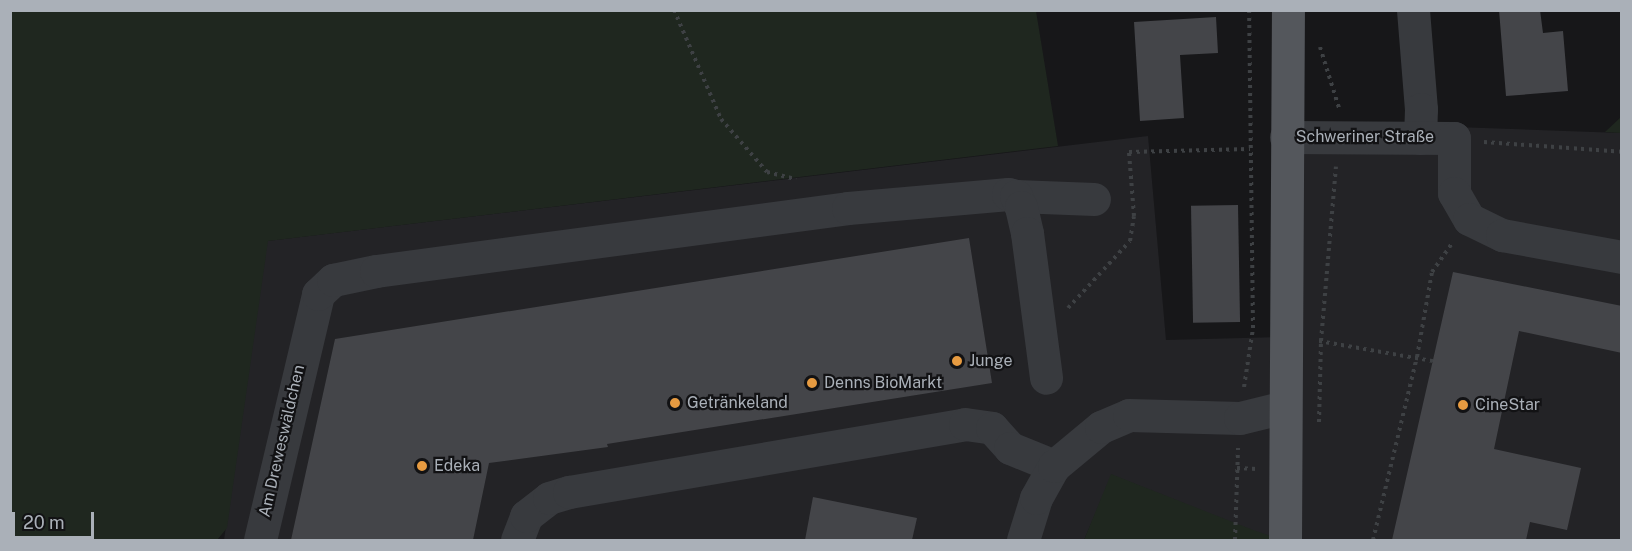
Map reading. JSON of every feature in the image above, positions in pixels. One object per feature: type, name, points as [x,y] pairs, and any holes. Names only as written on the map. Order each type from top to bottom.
[{"type":"main road","name":"Schweriner Straße","points":[[1285,540],[1288,10]]},
{"type":"street","points":[[1413,10],[1421,109],[1419,138]]},
{"type":"street","name":"Schweriner Straße","points":[[1286,137],[1454,138],[1454,193],[1469,219]]},
{"type":"street","name":"Am Dreweswäldchen","points":[[260,540],[304,342],[318,294],[333,280],[376,271],[848,208],[983,193],[1094,200]]},
{"type":"street","points":[[1016,196],[1027,233],[1046,378]]},
{"type":"street","points":[[1469,219],[1502,235],[1622,257]]},
{"type":"street","points":[[1023,540],[1036,498],[1054,466],[1101,427],[1129,415],[1240,418],[1284,407]]},
{"type":"street","points":[[517,540],[526,516],[549,498],[569,492],[965,424],[992,428],[1010,448],[1054,466]]},
{"type":"path","points":[[674,10],[721,119],[767,172],[796,179]]},
{"type":"path","points":[[1235,540],[1240,418],[1252,328],[1249,10]]},
{"type":"path","points":[[1318,41],[1326,75],[1339,106],[1339,137],[1321,341],[1318,435]]},
{"type":"path","points":[[1454,138],[1622,152]]},
{"type":"path","points":[[1066,314],[1070,303],[1130,241],[1134,216],[1129,152],[1250,149]]},
{"type":"path","points":[[1373,540],[1417,357],[1432,272],[1469,219]]},
{"type":"path","points":[[1285,337],[1321,341],[1433,361]]},
{"type":"shaded area","points":[[10,11],[1036,11],[1058,146],[268,241],[227,528],[217,540],[11,540]]},
{"type":"shaded area","points":[[1621,117],[1621,133],[1605,132]]},
{"type":"shaded area","points":[[1286,121],[1621,133],[1621,540],[1274,540],[1112,475],[1084,540],[224,540],[267,241],[1148,136],[1166,340],[1285,337]]},
{"type":"shaded area","points":[[1111,474],[1253,530],[1282,540],[1084,540]]},
{"type":"building","points":[[1499,10],[1540,10],[1543,33],[1563,31],[1568,91],[1506,96]]},
{"type":"building","points":[[1216,17],[1218,53],[1180,55],[1184,118],[1140,121],[1134,22]]},
{"type":"building","points":[[1238,205],[1240,322],[1193,323],[1191,206]]},
{"type":"building","points":[[969,238],[992,383],[607,444],[608,447],[489,463],[473,540],[291,540],[335,339]]},
{"type":"building","name":"CineStar","points":[[1453,272],[1622,306],[1622,353],[1519,331],[1494,449],[1581,468],[1567,530],[1530,522],[1526,540],[1392,540]]},
{"type":"building","points":[[813,497],[917,518],[912,540],[805,540]]},
{"type":"place","name":"Junge","points":[[957,361]]},
{"type":"place","name":"Denns BioMarkt","points":[[812,383]]},
{"type":"place","name":"Getränkeland","points":[[675,403]]},
{"type":"place","name":"CineStar","points":[[1463,405]]},
{"type":"place","name":"Edeka","points":[[422,466]]}]
